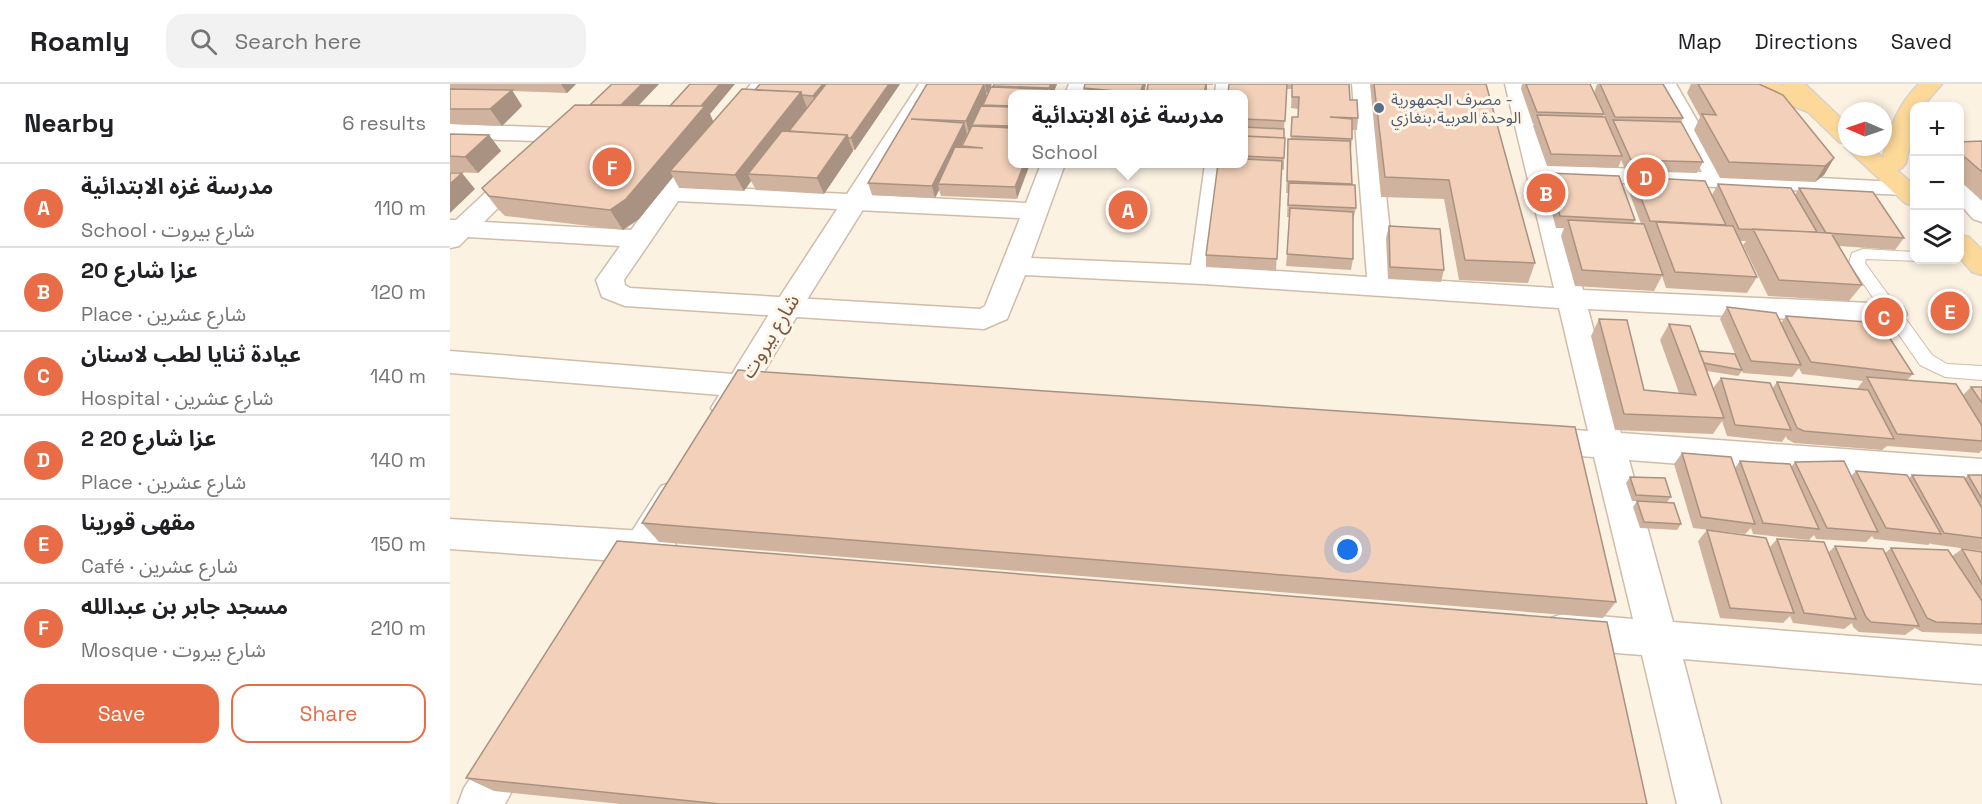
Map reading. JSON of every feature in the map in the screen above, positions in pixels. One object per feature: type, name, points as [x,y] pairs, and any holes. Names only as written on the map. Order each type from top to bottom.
[{"type":"main road","points":[[1759,84],[1816,108]]},
{"type":"main road","points":[[1793,84],[1838,129]]},
{"type":"main road","points":[[1817,84],[1838,105]]},
{"type":"main road","points":[[1865,156],[1872,163],[1898,175],[1899,135],[1906,114],[1930,84]]},
{"type":"street","points":[[763,84],[671,193],[610,280],[612,291],[625,297],[789,305],[984,320],[997,312],[1052,168]]},
{"type":"street","name":"شارع بيروت","points":[[710,436],[789,305],[930,84]]},
{"type":"street","points":[[1363,84],[1382,286]]},
{"type":"street","points":[[1516,84],[1541,172],[1699,804]]},
{"type":"street","points":[[1665,84],[1718,179]]},
{"type":"street","points":[[450,131],[570,128],[454,232]]},
{"type":"street","points":[[1203,275],[1216,168]]},
{"type":"street","points":[[1541,172],[1718,179],[1898,175]]},
{"type":"street","points":[[671,193],[1036,211]]},
{"type":"street","points":[[1964,194],[1982,214]]},
{"type":"street","points":[[454,232],[639,239]]},
{"type":"street","points":[[1015,266],[1203,275],[1571,299],[1893,314]]},
{"type":"street","points":[[450,362],[800,390]]},
{"type":"street","points":[[1502,437],[1982,473]]},
{"type":"street","points":[[604,606],[691,466]]},
{"type":"street","points":[[450,534],[689,551]]},
{"type":"street","points":[[1529,628],[1982,665]]},
{"type":"street","points":[[480,804],[530,725]]},
{"type":"lane","points":[[1910,257],[1863,254],[1858,257],[1857,263],[1926,360],[1935,368],[1947,372],[1982,373]]},
{"type":"building","points":[[612,84],[642,84],[621,105],[590,105]]},
{"type":"building","points":[[690,84],[720,84],[701,106],[670,106]]},
{"type":"building","points":[[760,84],[823,84],[813,96],[802,95],[801,92],[755,90]]},
{"type":"building","points":[[826,84],[889,84],[851,138],[847,135],[789,131]]},
{"type":"building","points":[[927,84],[984,84],[966,121],[911,119],[964,123],[932,186],[868,183]]},
{"type":"building","points":[[994,84],[1051,84],[1049,88],[993,86]]},
{"type":"building","points":[[1085,84],[1143,84],[1141,90],[1084,88]]},
{"type":"building","points":[[1148,84],[1206,84],[1205,90],[1147,90]]},
{"type":"building","points":[[1229,84],[1287,84],[1285,121],[1248,119],[1248,90],[1228,90]]},
{"type":"building","points":[[1292,84],[1349,84],[1350,100],[1357,100],[1358,118],[1330,117],[1352,119],[1352,139],[1291,136],[1292,117],[1298,117],[1299,97],[1292,97]]},
{"type":"building","points":[[1374,84],[1486,84],[1535,263],[1465,260],[1449,180],[1385,177]]},
{"type":"building","points":[[1526,84],[1590,84],[1604,114],[1537,112]]},
{"type":"building","points":[[1600,84],[1663,84],[1683,118],[1615,117]]},
{"type":"building","points":[[1698,84],[1759,84],[1783,95],[1834,158],[1825,166],[1729,162],[1702,114],[1716,115]]},
{"type":"building","points":[[991,87],[1047,89],[1008,90],[1008,106],[983,105]]},
{"type":"building","points":[[450,89],[512,90],[490,109],[450,109]]},
{"type":"building","points":[[742,89],[801,92],[735,175],[670,171]]},
{"type":"building","points":[[575,105],[705,106],[626,199],[610,210],[489,196],[482,188]]},
{"type":"building","points":[[981,106],[1008,107],[1008,126],[972,125]]},
{"type":"building","points":[[1537,115],[1605,117],[1622,156],[1551,154]]},
{"type":"building","points":[[1613,120],[1681,122],[1703,162],[1631,160]]},
{"type":"building","points":[[972,126],[1008,128],[1008,168],[1022,168],[1015,187],[938,184],[955,147],[983,148],[962,146]]},
{"type":"building","points":[[1248,127],[1284,129],[1284,138],[1248,136]]},
{"type":"building","points":[[782,131],[847,135],[817,178],[748,174]]},
{"type":"building","points":[[450,134],[489,135],[465,157],[450,156]]},
{"type":"building","points":[[1248,136],[1285,138],[1284,158],[1248,156]]},
{"type":"building","points":[[1288,139],[1350,141],[1352,184],[1287,181]]},
{"type":"building","points":[[1982,141],[1982,172],[1964,156],[1964,142]]},
{"type":"building","points":[[1248,159],[1282,161],[1277,259],[1206,255],[1217,168],[1248,168]]},
{"type":"building","points":[[450,173],[462,173],[450,184]]},
{"type":"building","points":[[1548,173],[1619,176],[1635,220],[1560,216]]},
{"type":"building","points":[[1633,177],[1705,181],[1726,225],[1650,221]]},
{"type":"building","points":[[1289,183],[1355,185],[1356,208],[1288,205]]},
{"type":"building","points":[[1718,184],[1791,188],[1817,232],[1739,229]]},
{"type":"building","points":[[1799,188],[1873,192],[1904,238],[1826,233]]},
{"type":"building","points":[[1290,208],[1353,212],[1353,259],[1287,254]]},
{"type":"building","points":[[1568,220],[1644,224],[1663,275],[1582,270]]},
{"type":"building","points":[[1656,222],[1733,226],[1757,277],[1675,272]]},
{"type":"building","points":[[1389,226],[1440,229],[1444,270],[1390,267]]},
{"type":"building","points":[[1753,229],[1831,233],[1862,285],[1779,280]]},
{"type":"building","points":[[1727,307],[1776,313],[1801,365],[1751,361]]},
{"type":"building","points":[[1786,316],[1880,323],[1913,374],[1811,362]]},
{"type":"building","points":[[1599,319],[1627,320],[1644,390],[1696,395],[1669,324],[1690,326],[1724,418],[1624,414]]},
{"type":"building","points":[[1699,351],[1735,354],[1742,370],[1704,363]]},
{"type":"building","points":[[738,370],[1575,427],[1616,602],[642,523]]},
{"type":"building","points":[[1867,377],[1956,384],[1982,426],[1982,441],[1897,434]]},
{"type":"building","points":[[1721,378],[1770,383],[1791,430],[1735,425]]},
{"type":"building","points":[[1777,382],[1868,390],[1894,439],[1804,431],[1797,428]]},
{"type":"building","points":[[1971,387],[1982,387],[1982,403]]},
{"type":"building","points":[[1682,453],[1731,457],[1755,524],[1701,517]]},
{"type":"building","points":[[1740,461],[1790,464],[1819,529],[1763,523]]},
{"type":"building","points":[[1844,461],[1878,532],[1827,528],[1795,462]]},
{"type":"building","points":[[1856,471],[1907,475],[1941,534],[1886,528]]},
{"type":"building","points":[[1912,475],[1964,477],[1982,508],[1982,538],[1944,533]]},
{"type":"building","points":[[1968,475],[1982,475],[1982,499]]},
{"type":"building","points":[[1630,477],[1665,478],[1671,497],[1636,495]]},
{"type":"building","points":[[1637,501],[1674,503],[1681,524],[1644,522]]},
{"type":"building","points":[[1707,530],[1766,538],[1794,613],[1730,608]]},
{"type":"building","points":[[1777,539],[1824,542],[1856,619],[1804,613]]},
{"type":"building","points":[[617,541],[1607,622],[1647,804],[720,804],[466,778]]},
{"type":"building","points":[[1835,546],[1883,549],[1919,626],[1871,622],[1866,617]]},
{"type":"building","points":[[1891,548],[1948,550],[1982,601],[1982,624],[1936,622],[1927,618]]},
{"type":"building","points":[[1962,549],[1982,552],[1982,584]]},
{"type":"place","name":"مصرف الجمهورية - الوحدة العربية،بنغازي","points":[[1379,108]]},
{"type":"place","name":"مسجد جابر بن عبدالله","points":[[612,167]]},
{"type":"place","name":"عزا شارع 20 2","points":[[1646,177]]},
{"type":"place","name":"عزا شارع 20","points":[[1546,193]]},
{"type":"place","name":"مدرسة غزه الابتدائية","points":[[1128,210]]},
{"type":"place","name":"مقهى قورينا","points":[[1950,311]]},
{"type":"place","name":"عيادة ثنايا لطب لاسنان","points":[[1884,317]]}]
